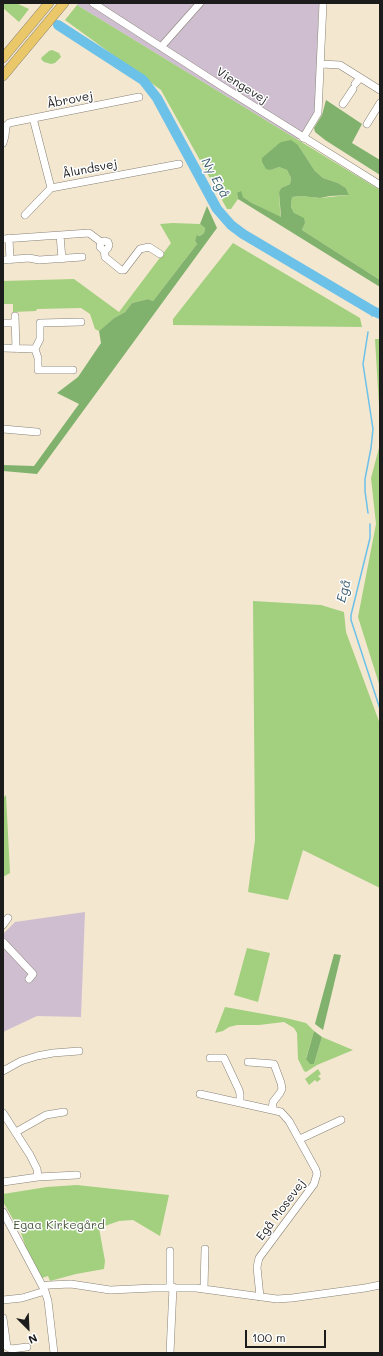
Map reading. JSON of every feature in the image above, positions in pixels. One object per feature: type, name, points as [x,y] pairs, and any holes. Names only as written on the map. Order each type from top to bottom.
[{"type":"main road","points":[[3,76],[64,3]]},
{"type":"main road","points":[[3,58],[43,9]]},
{"type":"street","name":"Viengevej","points":[[93,3],[303,138],[380,185]]},
{"type":"street","points":[[161,47],[200,3]]},
{"type":"street","points":[[303,138],[318,113],[323,3]]},
{"type":"street","points":[[321,64],[340,65],[380,90]]},
{"type":"street","points":[[343,104],[360,78]]},
{"type":"street","name":"Åbrovej","points":[[3,143],[6,126],[9,123],[139,97]]},
{"type":"street","points":[[367,124],[380,103]]},
{"type":"street","name":"Ålundsvej","points":[[33,118],[51,188],[179,164]]},
{"type":"street","points":[[25,215],[51,188]]},
{"type":"street","points":[[82,257],[39,260],[29,258],[7,260],[6,239],[89,233],[101,242],[100,247],[104,250],[105,257],[121,270],[124,270],[140,249],[149,247],[160,254]]},
{"type":"street","points":[[60,235],[62,259]]},
{"type":"street","points":[[3,323],[15,320],[16,349]]},
{"type":"street","points":[[73,370],[38,370],[38,358],[35,349],[40,338],[40,323],[81,322]]},
{"type":"street","points":[[3,348],[35,349]]},
{"type":"street","points":[[3,429],[37,432]]},
{"type":"street","points":[[3,924],[8,918]]},
{"type":"street","points":[[3,942],[34,974],[29,979]]},
{"type":"street","points":[[3,1071],[21,1061],[37,1056],[79,1051]]},
{"type":"street","points":[[210,1058],[224,1058],[239,1090],[240,1103]]},
{"type":"street","points":[[248,1062],[274,1064],[282,1089],[273,1102],[272,1110]]},
{"type":"street","name":"Egå Mosevej","points":[[200,1095],[281,1112],[286,1116],[300,1139],[314,1164],[317,1174],[314,1184],[259,1258],[257,1267],[260,1297]]},
{"type":"street","points":[[16,1132],[46,1115],[64,1112]]},
{"type":"street","points":[[3,1113],[16,1132],[37,1169],[38,1177]]},
{"type":"street","points":[[300,1139],[341,1120]]},
{"type":"street","points":[[3,1182],[38,1177],[77,1175]]},
{"type":"street","points":[[3,1212],[44,1289],[48,1301],[54,1353]]},
{"type":"street","points":[[204,1289],[205,1249]]},
{"type":"street","points":[[170,1251],[170,1353]]},
{"type":"street","points":[[3,1300],[22,1298],[44,1289],[49,1284],[71,1284],[110,1290],[171,1287],[204,1289],[277,1299],[380,1285]]},
{"type":"street","points":[[3,1318],[7,1347],[11,1350],[27,1347]]},
{"type":"shaded area","points":[[78,3],[319,3],[315,112],[298,140],[77,5]]},
{"type":"shaded area","points":[[85,912],[81,1017],[37,1016],[3,1032],[3,934],[15,922]]},
{"type":"green space","points":[[3,3],[16,3],[29,9],[19,22],[3,8]]},
{"type":"green space","points":[[77,5],[380,190],[380,280],[302,230],[305,223],[294,213],[291,207],[292,197],[301,196],[320,198],[349,195],[346,188],[338,183],[323,178],[315,171],[298,145],[277,145],[262,159],[262,162],[271,170],[279,167],[287,170],[291,178],[290,184],[281,188],[279,192],[281,218],[252,203],[237,193],[238,199],[231,209],[227,209],[161,90],[65,20]]},
{"type":"green space","points":[[52,50],[59,53],[61,57],[55,63],[51,64],[44,62],[41,59],[42,57]]},
{"type":"green space","points":[[326,100],[362,124],[352,143],[380,160],[380,175],[315,132],[314,128],[322,115]]},
{"type":"green space","points":[[291,140],[298,145],[315,171],[323,178],[338,183],[346,188],[349,195],[320,198],[301,196],[292,197],[291,207],[294,213],[304,218],[305,223],[302,230],[380,280],[380,287],[238,199],[237,193],[241,191],[243,197],[252,203],[281,217],[279,192],[281,188],[290,184],[291,178],[287,170],[279,167],[271,170],[266,169],[262,162],[262,158],[281,142]]},
{"type":"green space","points":[[207,206],[217,228],[37,474],[3,471],[3,465],[34,466],[79,404],[57,393],[78,377],[101,343],[99,331],[114,318],[125,312],[132,303],[148,299],[153,301],[197,244],[195,241],[197,235],[200,236],[204,233],[205,228],[200,224]]},
{"type":"green space","points":[[160,224],[200,224],[205,228],[204,233],[200,236],[198,235],[195,241],[197,244],[153,301],[148,299],[132,303],[125,312],[114,318],[99,331],[95,329],[90,314],[81,308],[37,309],[36,311],[13,312],[13,304],[3,304],[3,281],[74,279],[119,312],[171,243]]},
{"type":"green space","points":[[233,243],[360,318],[362,327],[173,325],[173,319]]},
{"type":"green space","points":[[375,339],[380,339],[380,423]]},
{"type":"green space","points":[[380,444],[380,687],[358,617],[376,524],[371,478]]},
{"type":"green space","points":[[253,601],[321,605],[344,612],[346,632],[380,724],[380,888],[303,850],[288,900],[248,892],[255,840]]},
{"type":"green space","points":[[6,795],[10,873],[3,877],[3,798]]},
{"type":"green space","points":[[247,948],[270,953],[258,1002],[234,995]]},
{"type":"green space","points":[[334,954],[341,955],[323,1030],[315,1024]]},
{"type":"green space","points":[[225,1007],[306,1023],[314,1031],[306,1058],[314,1064],[322,1037],[353,1050],[317,1065],[306,1072],[298,1059],[297,1033],[294,1028],[284,1022],[259,1025],[237,1025],[215,1033]]},
{"type":"green space","points":[[314,1031],[322,1037],[314,1064],[310,1064],[306,1059]]},
{"type":"green space","points":[[318,1069],[321,1074],[318,1076],[321,1079],[317,1082],[315,1080],[309,1085],[305,1079]]},
{"type":"green space","name":"Egaa Kirkegård","points":[[77,1185],[169,1195],[160,1236],[133,1220],[119,1221],[99,1228],[105,1261],[104,1269],[50,1281],[48,1276],[42,1278],[27,1251],[21,1233],[3,1202],[3,1194],[47,1187]]},
{"type":"waterway","name":"Ny Egå","points":[[58,25],[143,80],[157,98],[217,209],[231,225],[243,234],[380,314]]},
{"type":"waterway","name":"Ny Egå","points":[[372,316],[373,311]]},
{"type":"waterway","name":"Egå","points":[[368,332],[363,364],[373,429],[365,479],[368,513]]},
{"type":"waterway","name":"Egå","points":[[370,524],[370,538],[351,620],[380,709]]}]
